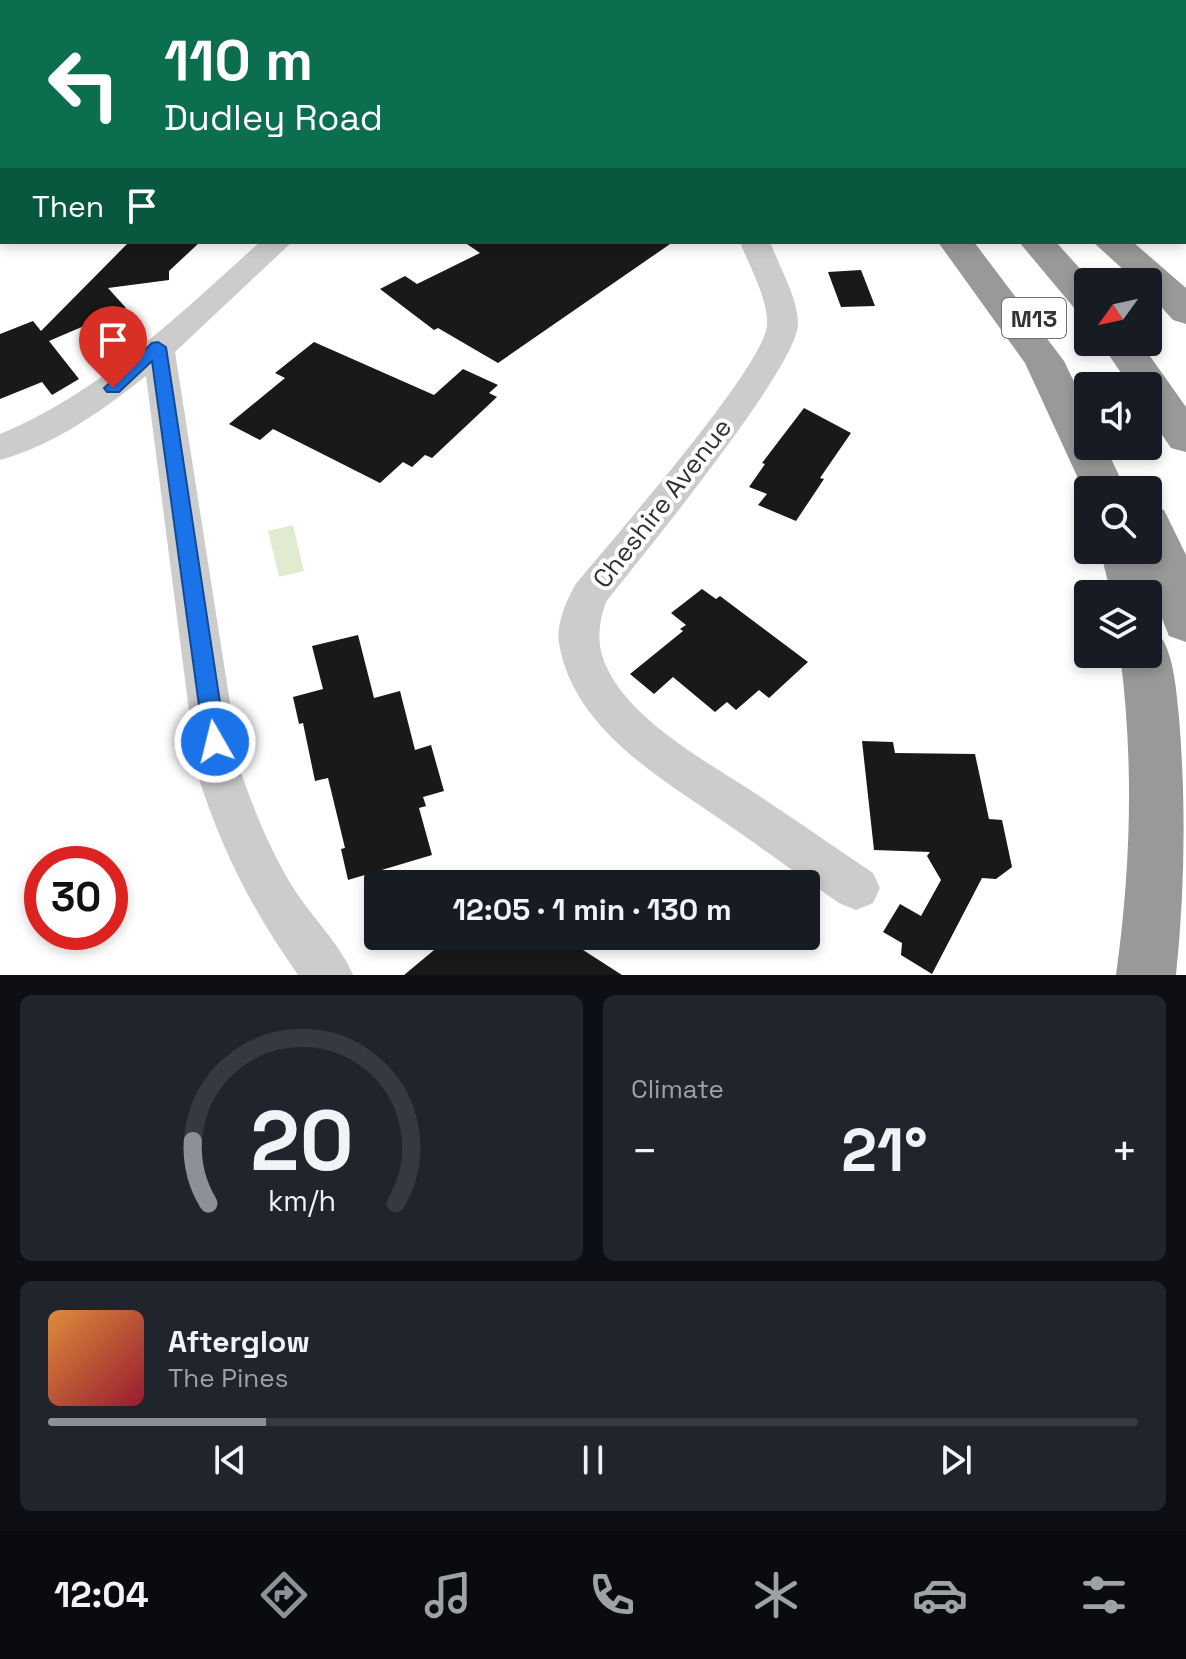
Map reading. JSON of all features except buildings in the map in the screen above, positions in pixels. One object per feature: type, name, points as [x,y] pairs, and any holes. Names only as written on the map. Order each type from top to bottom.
[{"type":"highway","points":[[957,244],[1044,361],[1097,476]]},
{"type":"highway","name":"M13","points":[[972,244],[1034,318],[1074,381]]},
{"type":"highway","name":"M13","points":[[1039,244],[1074,285]]},
{"type":"highway","points":[[1112,244],[1132,268]]},
{"type":"highway","points":[[1112,244],[1165,287],[1186,312]]},
{"type":"highway","points":[[1162,305],[1186,335]]},
{"type":"highway","points":[[1130,356],[1186,438]]},
{"type":"highway","points":[[1162,553],[1186,623]]},
{"type":"highway","points":[[1146,975],[1157,893],[1160,782],[1147,668]]},
{"type":"street","points":[[0,448],[45,430],[113,388],[275,244]]},
{"type":"street","name":"Cheshire Avenue","points":[[756,244],[780,307],[783,324],[779,344],[749,392],[589,596],[581,618],[579,643],[598,691],[642,736],[676,764],[856,888]]},
{"type":"street","points":[[158,347],[219,773],[240,835],[272,896],[328,975]]},
{"type":"shaded area","points":[[293,525],[304,571],[279,577],[268,531]]},
{"type":"route","points":[[113,388],[158,347],[215,742]]}]
